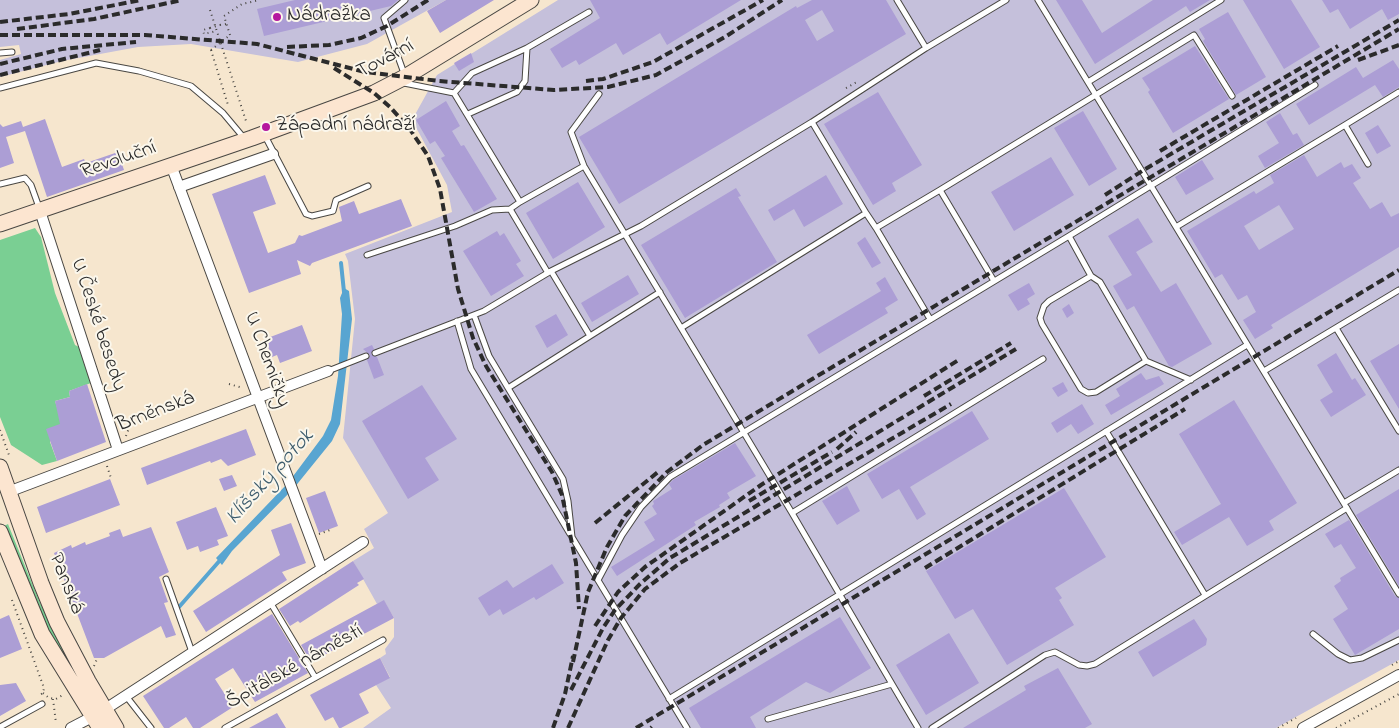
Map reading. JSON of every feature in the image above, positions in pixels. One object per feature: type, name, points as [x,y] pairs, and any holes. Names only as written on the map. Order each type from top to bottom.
[{"type":"street","name":"Tovární","points":[[254,137],[365,96],[400,79],[531,0]]},
{"type":"street","name":"Revoluční","points":[[0,224],[254,137]]},
{"type":"street","points":[[179,187],[273,154]]},
{"type":"street","name":"U Chemičky","points":[[172,166],[322,569]]},
{"type":"street","name":"U České besedy","points":[[40,211],[118,450]]},
{"type":"street","name":"Brněnská","points":[[4,493],[331,370]]},
{"type":"street","name":"Panská","points":[[0,467],[4,493],[99,718]]},
{"type":"street","name":"Panská","points":[[0,532],[42,634],[99,718]]},
{"type":"street","points":[[71,728],[99,718],[125,696],[363,542]]},
{"type":"street","points":[[1304,728],[1399,675]]},
{"type":"street","points":[[99,718],[116,728]]},
{"type":"lane","points":[[405,0],[384,18],[400,79],[454,93],[520,202]]},
{"type":"lane","points":[[897,0],[926,48]]},
{"type":"lane","points":[[375,352],[474,315],[550,272],[625,234],[767,151],[926,48],[1006,0]]},
{"type":"lane","points":[[1038,0],[1399,594]]},
{"type":"lane","points":[[1088,82],[1221,0]]},
{"type":"lane","points":[[454,93],[472,73],[527,48],[589,12]]},
{"type":"lane","points":[[876,228],[1096,96],[1194,34],[1232,96]]},
{"type":"lane","points":[[468,114],[522,88],[525,81],[527,48]]},
{"type":"lane","points":[[0,53],[12,52]]},
{"type":"lane","points":[[0,88],[96,63],[139,71],[191,86],[223,113],[234,126],[254,137],[273,154],[306,214],[312,216],[333,211],[336,200],[368,186]]},
{"type":"lane","points":[[598,580],[622,535],[658,487],[684,466],[1151,187],[1315,85]]},
{"type":"lane","points":[[1176,227],[1399,92]]},
{"type":"lane","points":[[599,94],[571,132],[584,166],[792,513],[918,728]]},
{"type":"lane","points":[[812,122],[930,319]]},
{"type":"lane","points":[[1345,125],[1368,164]]},
{"type":"lane","points":[[367,255],[455,226],[492,210],[510,209],[584,166]]},
{"type":"lane","points":[[0,184],[25,178],[31,185],[40,211]]},
{"type":"lane","points":[[940,190],[994,281]]},
{"type":"lane","points":[[510,209],[590,336]]},
{"type":"lane","points":[[681,328],[866,213]]},
{"type":"lane","points":[[1068,236],[1090,276],[1100,282],[1146,361],[1191,380]]},
{"type":"lane","points":[[1090,276],[1049,301],[1040,312],[1042,324],[1081,388],[1088,393],[1096,392],[1146,361]]},
{"type":"lane","points":[[1264,371],[1399,290]]},
{"type":"lane","points":[[508,388],[660,292]]},
{"type":"lane","points":[[474,315],[489,356],[563,478],[572,536]]},
{"type":"lane","points":[[458,321],[471,369],[687,728]]},
{"type":"lane","points":[[1336,328],[1399,431]]},
{"type":"lane","points":[[669,699],[1248,345]]},
{"type":"lane","points":[[331,370],[366,356]]},
{"type":"lane","points":[[792,513],[1044,359]]},
{"type":"lane","points":[[1106,431],[1205,595]]},
{"type":"lane","points":[[1344,503],[1399,470]]},
{"type":"lane","points":[[932,728],[1045,655],[1055,652],[1079,665],[1087,666],[1094,664],[1347,508]]},
{"type":"lane","points":[[166,579],[192,653]]},
{"type":"lane","points":[[270,602],[315,677]]},
{"type":"lane","points":[[1313,634],[1338,654],[1350,660],[1362,658],[1399,640]]},
{"type":"lane","name":"Špitálské náměstí","points":[[225,728],[384,640]]},
{"type":"lane","points":[[768,719],[892,684]]},
{"type":"lane","points":[[125,696],[151,728]]},
{"type":"lane","points":[[0,727],[42,704]]},
{"type":"path","points":[[234,126],[211,50],[230,35],[224,16],[242,4],[260,0]]},
{"type":"path","points":[[210,10],[247,123]]},
{"type":"path","points":[[217,31],[204,34],[203,30],[226,24]]},
{"type":"path","points":[[229,384],[243,388]]},
{"type":"path","points":[[126,436],[129,428]]},
{"type":"path","points":[[0,430],[10,455]]},
{"type":"path","points":[[107,466],[111,478]]},
{"type":"path","points":[[317,535],[329,529]]},
{"type":"path","points":[[10,594],[36,663],[38,676],[44,688],[43,693]]},
{"type":"path","points":[[53,699],[67,692]]},
{"type":"path","points":[[43,693],[53,699]]},
{"type":"path","points":[[1336,728],[1399,694]]},
{"type":"path","points":[[53,699],[56,723]]},
{"type":"shaded area","points":[[0,0],[446,0],[367,44],[298,62],[191,44],[138,47],[62,61],[0,77],[0,60],[21,54],[19,45],[0,47]]},
{"type":"shaded area","points":[[558,0],[1399,0],[1399,660],[1276,728],[363,728],[391,708],[376,685],[390,677],[380,658],[386,654],[385,649],[394,637],[394,618],[384,601],[377,604],[353,561],[374,548],[364,529],[388,513],[343,438],[355,319],[348,261],[345,254],[452,212],[447,185],[412,120],[437,75]]},
{"type":"green space","points":[[35,228],[41,237],[55,293],[75,345],[79,347],[91,383],[69,391],[70,397],[55,401],[57,407],[71,408],[50,442],[57,461],[42,465],[11,445],[0,417],[0,240]]},
{"type":"green space","points":[[8,524],[40,603],[80,680],[77,682],[51,639],[4,526]]},
{"type":"water","points":[[344,288],[349,291],[352,319],[340,424],[332,441],[294,488],[232,551],[222,565],[216,558],[288,483],[323,436],[331,420],[338,376],[342,314],[340,298]]},
{"type":"building","points":[[295,0],[398,0],[391,6],[264,36],[257,9]]},
{"type":"building","points":[[446,0],[494,0],[440,33],[427,11]]},
{"type":"building","points":[[590,0],[741,0],[667,45],[660,33],[623,55],[616,43],[579,65],[576,60],[562,68],[550,49],[600,18]]},
{"type":"building","points":[[812,0],[886,0],[906,34],[619,204],[579,137],[796,6],[797,8]],"holes":[[[822,10],[834,31],[817,41],[805,20]]]},
{"type":"building","points":[[1056,0],[1082,0],[1102,33],[1153,0],[1210,0],[1190,12],[1186,6],[1095,64]]},
{"type":"building","points":[[1243,0],[1291,0],[1320,47],[1284,69]]},
{"type":"building","points":[[1322,0],[1399,0],[1399,14],[1388,20],[1382,9],[1350,29],[1338,9],[1330,13]]},
{"type":"building","points":[[1228,12],[1266,77],[1236,95],[1203,41],[1205,39],[1199,29]]},
{"type":"building","points":[[1195,46],[1229,99],[1173,133],[1148,92],[1150,90],[1142,78]]},
{"type":"building","points":[[471,53],[474,62],[459,71],[454,63]]},
{"type":"building","points":[[1393,60],[1399,69],[1399,87],[1383,97],[1375,85],[1309,125],[1296,104],[1356,67],[1363,78]]},
{"type":"building","points":[[878,92],[922,165],[892,183],[896,191],[873,205],[824,124]]},
{"type":"building","points":[[446,101],[460,126],[452,131],[461,146],[464,145],[497,199],[474,212],[441,158],[445,156],[435,141],[430,144],[416,120]]},
{"type":"building","points":[[1083,111],[1117,169],[1089,186],[1054,128]]},
{"type":"building","points":[[1280,113],[1293,135],[1297,133],[1304,145],[1265,168],[1258,156],[1279,143],[1266,122]]},
{"type":"building","points":[[45,119],[62,167],[84,159],[86,163],[118,152],[124,170],[47,197],[25,131],[6,137],[14,163],[0,168],[0,124],[3,127],[21,121],[23,127]]},
{"type":"building","points":[[1378,125],[1391,146],[1377,154],[1365,133]]},
{"type":"building","points":[[1304,155],[1317,177],[1341,162],[1344,168],[1352,164],[1361,178],[1353,183],[1370,209],[1382,202],[1391,217],[1399,213],[1399,247],[1271,325],[1273,328],[1255,339],[1243,320],[1256,312],[1247,295],[1238,300],[1222,274],[1215,278],[1187,231],[1254,191],[1256,194],[1274,183],[1270,175]],"holes":[[[1279,205],[1294,229],[1259,250],[1244,226]]]},
{"type":"building","points":[[1051,157],[1074,195],[1014,231],[991,192]]},
{"type":"building","points":[[1202,160],[1214,179],[1186,195],[1175,177]]},
{"type":"building","points":[[265,175],[276,204],[253,212],[268,253],[295,243],[299,235],[302,236],[342,221],[339,207],[354,201],[359,214],[401,199],[412,226],[312,263],[310,266],[297,260],[301,274],[249,293],[212,194]]},
{"type":"building","points":[[826,175],[843,204],[804,227],[794,209],[774,221],[768,210]]},
{"type":"building","points":[[578,182],[605,227],[553,259],[526,213]]},
{"type":"building","points":[[736,188],[741,196],[738,197],[777,262],[685,318],[641,245]]},
{"type":"building","points":[[1138,218],[1153,242],[1136,252],[1161,292],[1176,283],[1212,344],[1172,367],[1169,366],[1134,306],[1127,310],[1113,286],[1132,275],[1108,236]]},
{"type":"building","points":[[497,231],[500,236],[504,233],[521,261],[516,264],[524,276],[491,296],[463,251]]},
{"type":"building","points":[[865,237],[881,263],[872,268],[857,243]]},
{"type":"building","points":[[628,275],[639,294],[592,322],[581,303]]},
{"type":"building","points":[[885,277],[898,300],[885,308],[888,313],[819,354],[807,335],[881,291],[876,283]]},
{"type":"building","points":[[1029,283],[1035,294],[1027,299],[1030,304],[1018,311],[1008,295]]},
{"type":"building","points":[[1069,304],[1074,313],[1067,318],[1062,309]]},
{"type":"building","points":[[556,314],[568,335],[547,348],[535,326]]},
{"type":"building","points":[[302,325],[312,351],[280,363],[277,355],[272,357],[265,339]]},
{"type":"building","points":[[1399,344],[1399,409],[1370,361]]},
{"type":"building","points":[[372,345],[374,349],[371,354],[377,357],[384,375],[374,379],[367,360],[370,355],[363,349]]},
{"type":"building","points":[[1336,353],[1352,380],[1355,378],[1366,395],[1331,417],[1320,400],[1333,392],[1317,365]]},
{"type":"building","points":[[1141,373],[1146,380],[1159,376],[1164,384],[1111,415],[1105,405],[1120,396],[1116,389]]},
{"type":"building","points":[[1063,382],[1068,391],[1058,397],[1052,388]]},
{"type":"building","points":[[87,384],[106,442],[57,461],[46,429],[60,424],[55,401],[70,397],[69,391]]},
{"type":"building","points":[[422,385],[457,439],[425,458],[439,480],[408,499],[362,421]]},
{"type":"building","points":[[1234,400],[1297,503],[1269,521],[1274,530],[1247,546],[1229,517],[1182,545],[1174,532],[1221,504],[1179,434]]},
{"type":"building","points":[[1082,404],[1094,424],[1078,434],[1071,424],[1057,433],[1051,423]]},
{"type":"building","points":[[972,411],[989,439],[910,487],[926,514],[917,520],[899,489],[882,499],[867,474]]},
{"type":"building","points":[[246,429],[256,455],[228,466],[221,459],[211,463],[210,461],[147,485],[141,468]]},
{"type":"building","points":[[735,443],[756,476],[727,493],[730,498],[719,505],[720,507],[694,522],[696,525],[617,576],[611,567],[655,540],[644,522],[657,514],[652,506],[654,504],[653,501],[672,489],[669,484],[673,480]]},
{"type":"building","points":[[232,475],[237,486],[224,491],[219,479]]},
{"type":"building","points":[[110,479],[120,505],[46,533],[37,507]]},
{"type":"building","points":[[847,486],[860,511],[837,525],[822,501]]},
{"type":"building","points":[[1064,488],[1106,557],[1055,588],[1062,598],[1059,600],[1074,625],[1007,665],[973,609],[955,619],[926,571]]},
{"type":"building","points":[[1399,489],[1399,586],[1356,515]]},
{"type":"building","points":[[325,491],[338,526],[319,533],[306,498]]},
{"type":"building","points":[[216,507],[228,536],[217,540],[219,545],[200,552],[198,546],[187,550],[176,522]]},
{"type":"building","points":[[1349,520],[1395,596],[1399,598],[1399,629],[1355,655],[1333,619],[1348,609],[1334,586],[1341,581],[1340,578],[1356,568],[1341,544],[1334,548],[1325,534]]},
{"type":"building","points":[[291,523],[306,563],[282,572],[287,580],[206,632],[193,611],[280,555],[271,530]]},
{"type":"building","points":[[151,527],[169,572],[159,577],[168,602],[164,603],[176,635],[166,638],[161,626],[104,658],[94,658],[54,553],[71,545],[72,548],[85,542],[86,545],[110,536],[109,533],[120,529],[123,537]]},
{"type":"building","points":[[353,561],[364,579],[357,583],[359,585],[300,623],[298,621],[290,626],[279,609]]},
{"type":"building","points":[[552,564],[564,583],[536,600],[534,597],[503,615],[500,609],[489,616],[478,598],[507,580],[513,588]]},
{"type":"building","points":[[384,600],[394,618],[311,662],[301,645]]},
{"type":"building","points":[[272,614],[308,673],[255,702],[233,668],[215,679],[233,707],[200,728],[193,728],[186,717],[169,728],[164,728],[143,696]]},
{"type":"building","points":[[9,615],[22,649],[0,658],[0,619]]},
{"type":"building","points":[[840,617],[871,668],[830,693],[806,682],[750,717],[756,728],[701,728],[689,708]]},
{"type":"building","points":[[1194,619],[1207,639],[1206,645],[1153,677],[1138,652]]},
{"type":"building","points":[[949,633],[979,683],[926,715],[896,665]]},
{"type":"building","points":[[380,658],[390,678],[359,694],[369,713],[341,728],[339,728],[333,717],[325,721],[310,695]]},
{"type":"building","points":[[1058,668],[1092,724],[1085,728],[963,728],[1026,690],[1024,686]]},
{"type":"building","points":[[16,683],[26,701],[0,716],[0,685]]},
{"type":"building","points":[[277,713],[286,728],[249,728]]},
{"type":"waterway","name":"Klíšský potok","points":[[341,263],[344,292]]},
{"type":"waterway","name":"Klíšský potok","points":[[179,607],[222,558]]},
{"type":"railway","points":[[0,22],[69,14],[141,0]]},
{"type":"railway","points":[[17,29],[94,19],[182,0]]},
{"type":"railway","points":[[287,47],[329,45],[361,38],[387,26],[428,0]]},
{"type":"railway","points":[[586,81],[603,79],[653,62],[763,0]]},
{"type":"railway","points":[[0,35],[145,35],[257,44],[365,72],[439,81],[554,90],[608,87],[656,75],[725,37],[782,0]]},
{"type":"railway","points":[[1105,195],[1142,171],[1399,20]]},
{"type":"railway","points":[[573,662],[588,592],[607,547],[625,516],[667,472],[703,445],[1399,29]]},
{"type":"railway","points":[[0,64],[62,49],[136,42]]},
{"type":"railway","points":[[1358,60],[1399,45]]},
{"type":"railway","points":[[1160,151],[1338,46]]},
{"type":"railway","points":[[0,75],[100,50]]},
{"type":"railway","points":[[334,68],[374,93],[390,107],[409,128],[428,156],[440,189],[458,289],[473,338],[486,366],[552,472],[562,495],[576,563],[579,609]]},
{"type":"railway","points":[[636,728],[1399,270]]},
{"type":"railway","points":[[924,396],[1011,343]]},
{"type":"railway","points":[[571,690],[603,628],[615,610],[640,584],[670,558],[1016,349]]},
{"type":"railway","points":[[595,626],[618,592],[645,567],[761,485],[960,359]]},
{"type":"railway","points":[[568,728],[608,640],[621,618],[645,589],[680,563],[951,404]]},
{"type":"railway","points":[[925,568],[1185,409]]},
{"type":"railway","points":[[837,449],[856,432]]},
{"type":"railway","points":[[749,501],[832,452]]},
{"type":"railway","points":[[595,523],[658,472]]},
{"type":"railway","points":[[553,728],[565,694],[573,656]]},
{"type":"place","name":"Nádražka","points":[[277,17]]},
{"type":"place","name":"Západní nádraží","points":[[266,127]]}]
